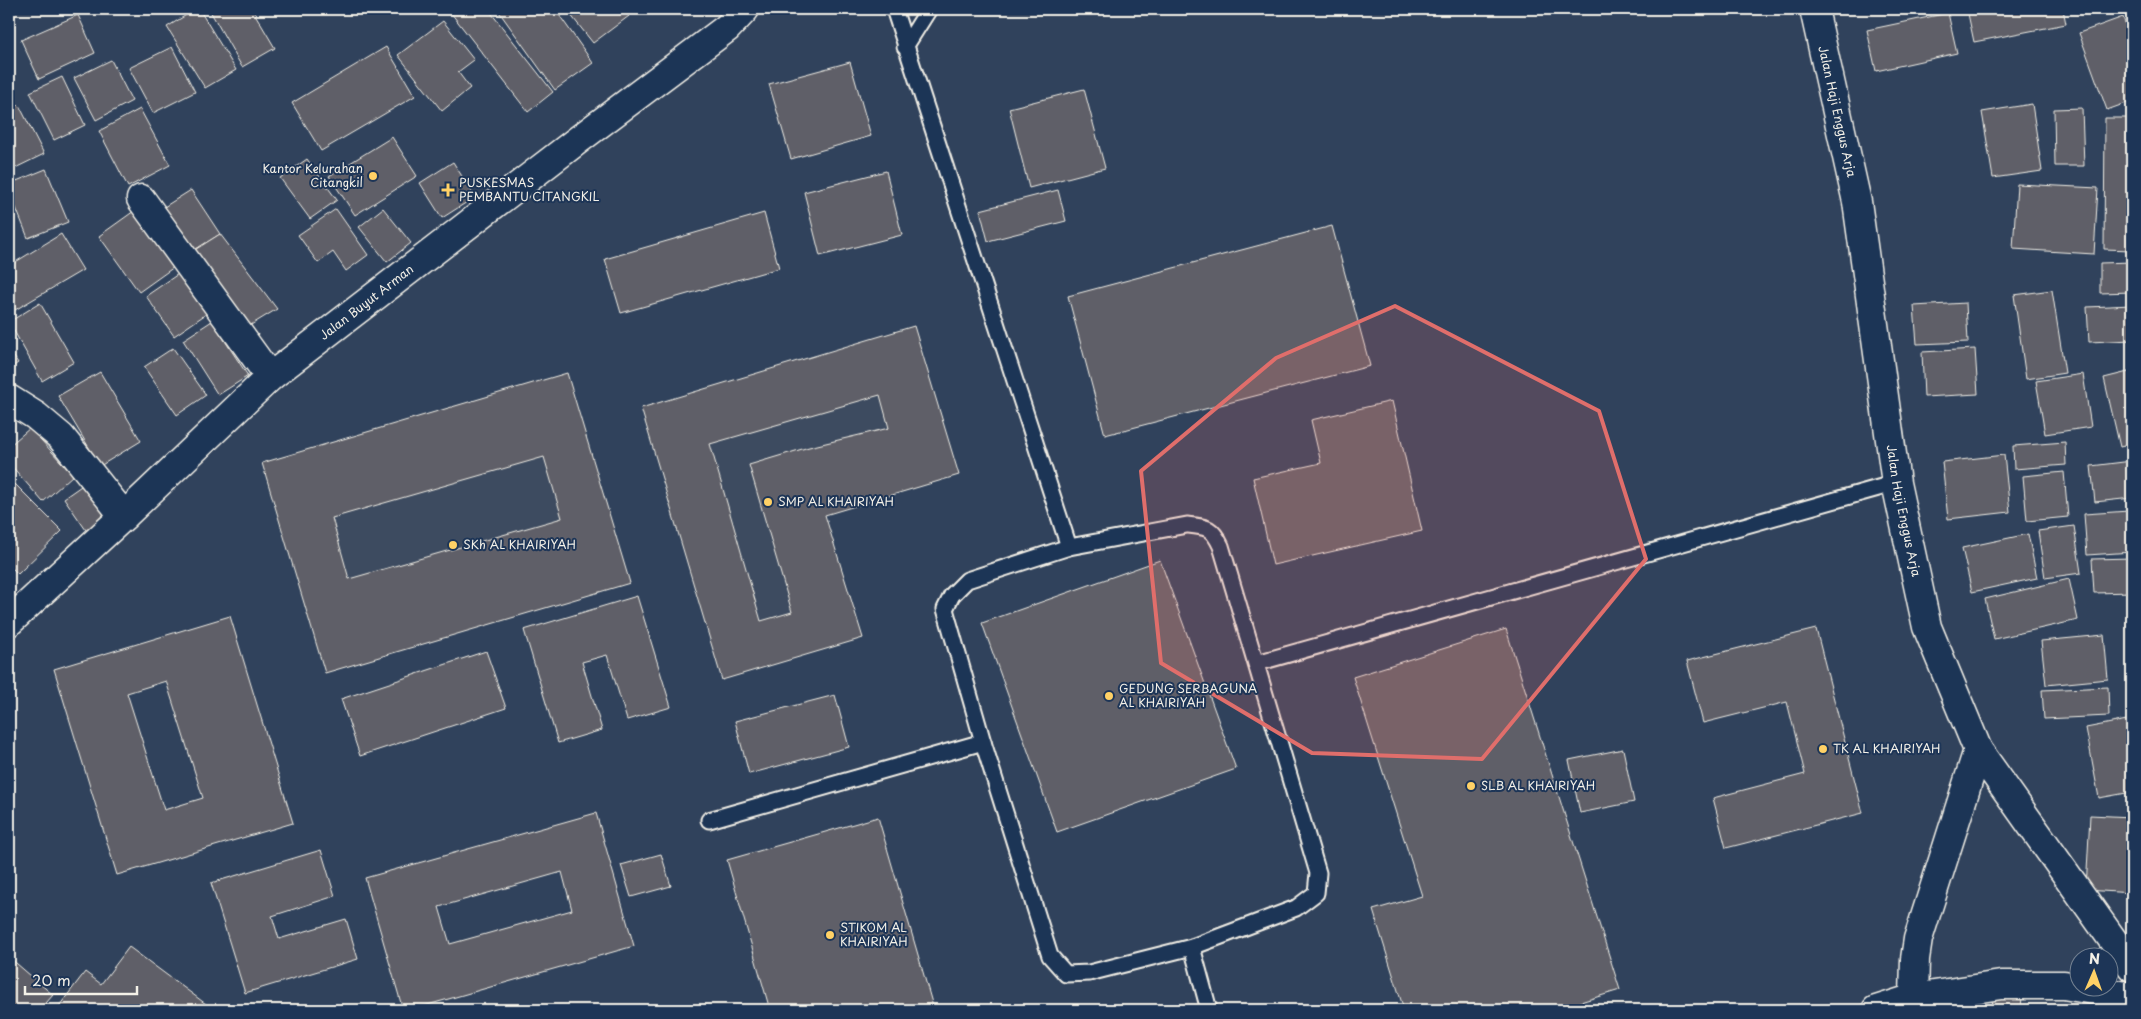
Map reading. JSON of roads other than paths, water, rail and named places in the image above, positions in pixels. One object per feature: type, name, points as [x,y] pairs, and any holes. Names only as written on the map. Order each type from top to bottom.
[{"type":"street","name":"Jalan Buyut Arman","points":[[9,622],[270,377],[727,28],[745,9]]},
{"type":"street","name":"Jalan Haji Enggus Arja","points":[[1814,9],[1857,202],[1896,483],[1927,627],[1978,750],[2132,968]]},
{"type":"street","points":[[141,199],[270,377]]},
{"type":"street","points":[[9,399],[36,416],[61,437],[124,516]]},
{"type":"street","points":[[1914,998],[1915,959],[1918,939],[1978,750]]},
{"type":"street","points":[[1876,1010],[1914,998],[2001,985],[2064,985],[2132,997]]},
{"type":"lane","points":[[894,9],[1069,547]]},
{"type":"lane","points":[[905,47],[929,9]]},
{"type":"lane","points":[[1257,663],[1896,483]]},
{"type":"lane","points":[[1187,525],[1206,527],[1216,534],[1257,663],[1318,873],[1316,893],[1296,908],[1192,947],[1089,973],[1066,974],[1050,956],[983,742],[945,609],[952,595],[967,580],[1069,547],[1187,525]]},
{"type":"lane","points":[[709,820],[983,742]]},
{"type":"lane","points":[[1192,947],[1209,1010]]},
{"type":"place","name":"Kantor Kelurahan Citangkil","points":[[373,176]]},
{"type":"place","name":"PUSKESMAS PEMBANTU CITANGKIL","points":[[448,190]]},
{"type":"place","name":"SMP AL KHAIRIYAH","points":[[768,502]]},
{"type":"place","name":"SKh AL KHAIRIYAH","points":[[453,545]]},
{"type":"place","name":"GEDUNG SERBAGUNA AL KHAIRIYAH","points":[[1109,696]]},
{"type":"place","name":"TK AL KHAIRIYAH","points":[[1823,749]]},
{"type":"place","name":"SLB AL KHAIRIYAH","points":[[1471,786]]},
{"type":"place","name":"STIKOM AL KHAIRIYAH","points":[[830,935]]}]
